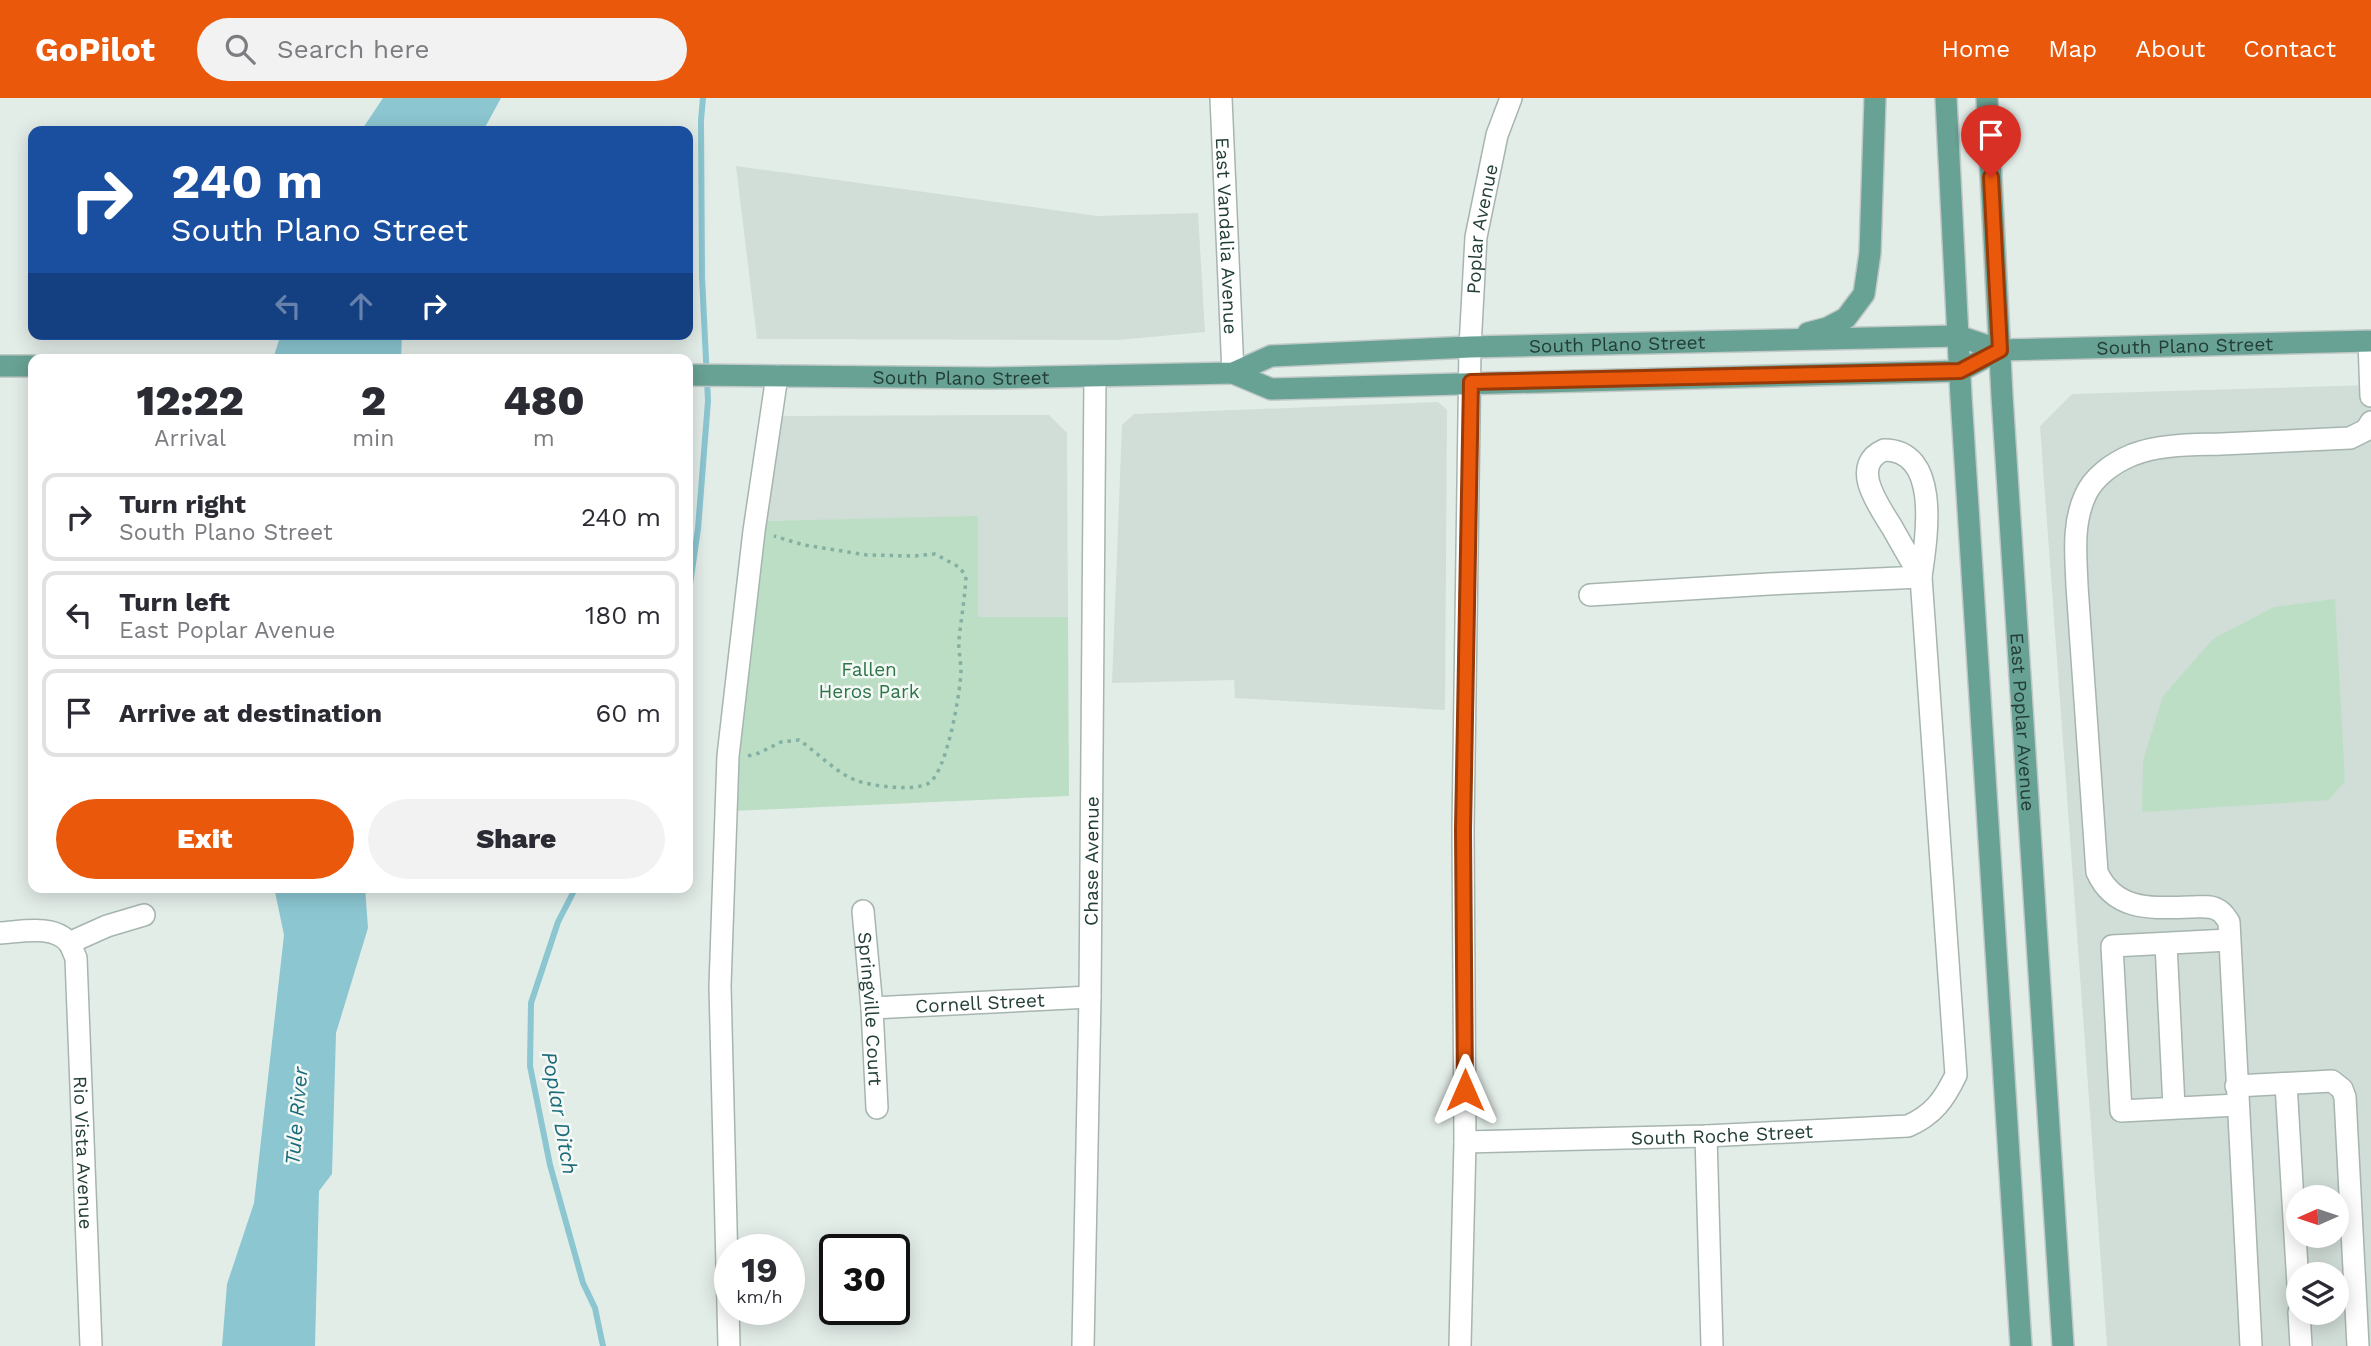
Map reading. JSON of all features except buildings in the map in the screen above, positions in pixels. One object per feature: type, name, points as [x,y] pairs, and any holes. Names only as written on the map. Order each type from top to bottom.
[{"type":"main road","points":[[1771,340],[1827,328],[1846,317],[1864,294],[1870,253],[1875,98]]},
{"type":"main road","points":[[1946,98],[1960,371],[2021,1346]]},
{"type":"main road","name":"East Poplar Avenue","points":[[1987,98],[2000,350],[2063,1346]]},
{"type":"main road","name":"South Plano Street","points":[[1233,373],[1271,389],[1470,364],[1771,340],[1958,336],[2000,350],[2370,341]]},
{"type":"main road","name":"South Plano Street","points":[[693,375],[991,378],[1233,373],[1271,356],[1470,364],[1960,371],[2000,350]]},
{"type":"main road","points":[[0,366],[28,366]]},
{"type":"street","name":"East Vandalia Avenue","points":[[1221,98],[1233,373]]},
{"type":"street","name":"Poplar Avenue","points":[[1470,364],[1476,237],[1497,135],[1511,98]]},
{"type":"street","points":[[2370,341],[2371,396]]},
{"type":"street","points":[[1460,1346],[1465,1142],[1463,830],[1470,364]]},
{"type":"street","points":[[729,1346],[720,986],[728,756],[754,531],[777,376]]},
{"type":"street","name":"Chase Avenue","points":[[1083,1346],[1090,997],[1095,376]]},
{"type":"street","points":[[2251,1346],[2229,922],[2217,909],[2207,907],[2157,908],[2123,901],[2112,895],[2102,884],[2097,872],[2077,586],[2075,542],[2078,517],[2085,495],[2097,479],[2112,465],[2133,455],[2182,446],[2350,438],[2366,430],[2371,422]]},
{"type":"street","points":[[1884,450],[1905,454],[1923,481],[1928,530],[1921,577],[1871,494],[1867,467],[1871,458],[1884,450]]},
{"type":"street","points":[[1590,595],[1921,577]]},
{"type":"street","name":"South Roche Street","points":[[1465,1142],[1706,1136],[1908,1126],[1934,1111],[1945,1098],[1956,1075],[1921,577]]},
{"type":"street","name":"Springville Court","points":[[863,911],[872,1008],[877,1108]]},
{"type":"street","points":[[0,933],[44,931],[57,934],[73,950],[107,926],[144,915]]},
{"type":"street","points":[[2229,940],[2112,946],[2121,1111],[2174,1107],[2286,1084],[2332,1081],[2342,1089],[2345,1097],[2358,1346]]},
{"type":"street","points":[[2166,944],[2174,1107]]},
{"type":"street","name":"Rio Vista Avenue","points":[[73,950],[91,1346]]},
{"type":"street","name":"Cornell Street","points":[[872,1008],[1090,997]]},
{"type":"street","points":[[2286,1084],[2297,1262]]},
{"type":"street","points":[[1706,1136],[1712,1346]]},
{"type":"street","points":[[2300,1325],[2301,1346]]},
{"type":"path","points":[[749,743],[748,757],[780,742],[799,740],[856,780],[881,786],[912,787],[929,783],[941,768],[951,734],[961,674],[959,642],[966,576],[959,567],[935,554],[867,555],[804,545],[774,536],[771,546]]},
{"type":"shaded area","points":[[736,166],[1097,216],[1198,213],[1205,332],[1118,340],[757,339]]},
{"type":"shaded area","points":[[2371,385],[2371,1346],[2107,1346],[2040,426],[2072,394]]},
{"type":"shaded area","points":[[1438,402],[1447,410],[1445,710],[1235,698],[1234,680],[1112,683],[1122,425],[1134,414]]},
{"type":"shaded area","points":[[1049,415],[1067,433],[1068,617],[978,617],[978,517],[763,521],[783,416]]},
{"type":"green space","name":"Fallen Heros Park","points":[[978,516],[978,617],[1068,617],[1069,796],[732,811],[763,521]]},
{"type":"green space","points":[[2335,599],[2345,781],[2329,800],[2142,812],[2143,761],[2163,696],[2213,639],[2274,607]]},
{"type":"water","points":[[383,98],[501,98],[486,126],[364,126]]},
{"type":"water","points":[[279,340],[402,340],[401,354],[275,354]]},
{"type":"water","name":"Tule River","points":[[275,893],[365,893],[368,928],[336,1033],[332,1174],[319,1191],[315,1346],[222,1346],[227,1284],[254,1203],[284,935]]},
{"type":"waterway","name":"Poplar Ditch","points":[[693,564],[708,401],[702,277],[703,98]]},
{"type":"waterway","name":"Poplar Ditch","points":[[573,893],[558,922],[531,1003],[530,1066],[550,1165],[583,1283],[595,1308],[603,1346]]},
{"type":"route","points":[[1465,1090],[1463,830],[1471,382],[1960,371],[2000,350],[1991,177]]}]
